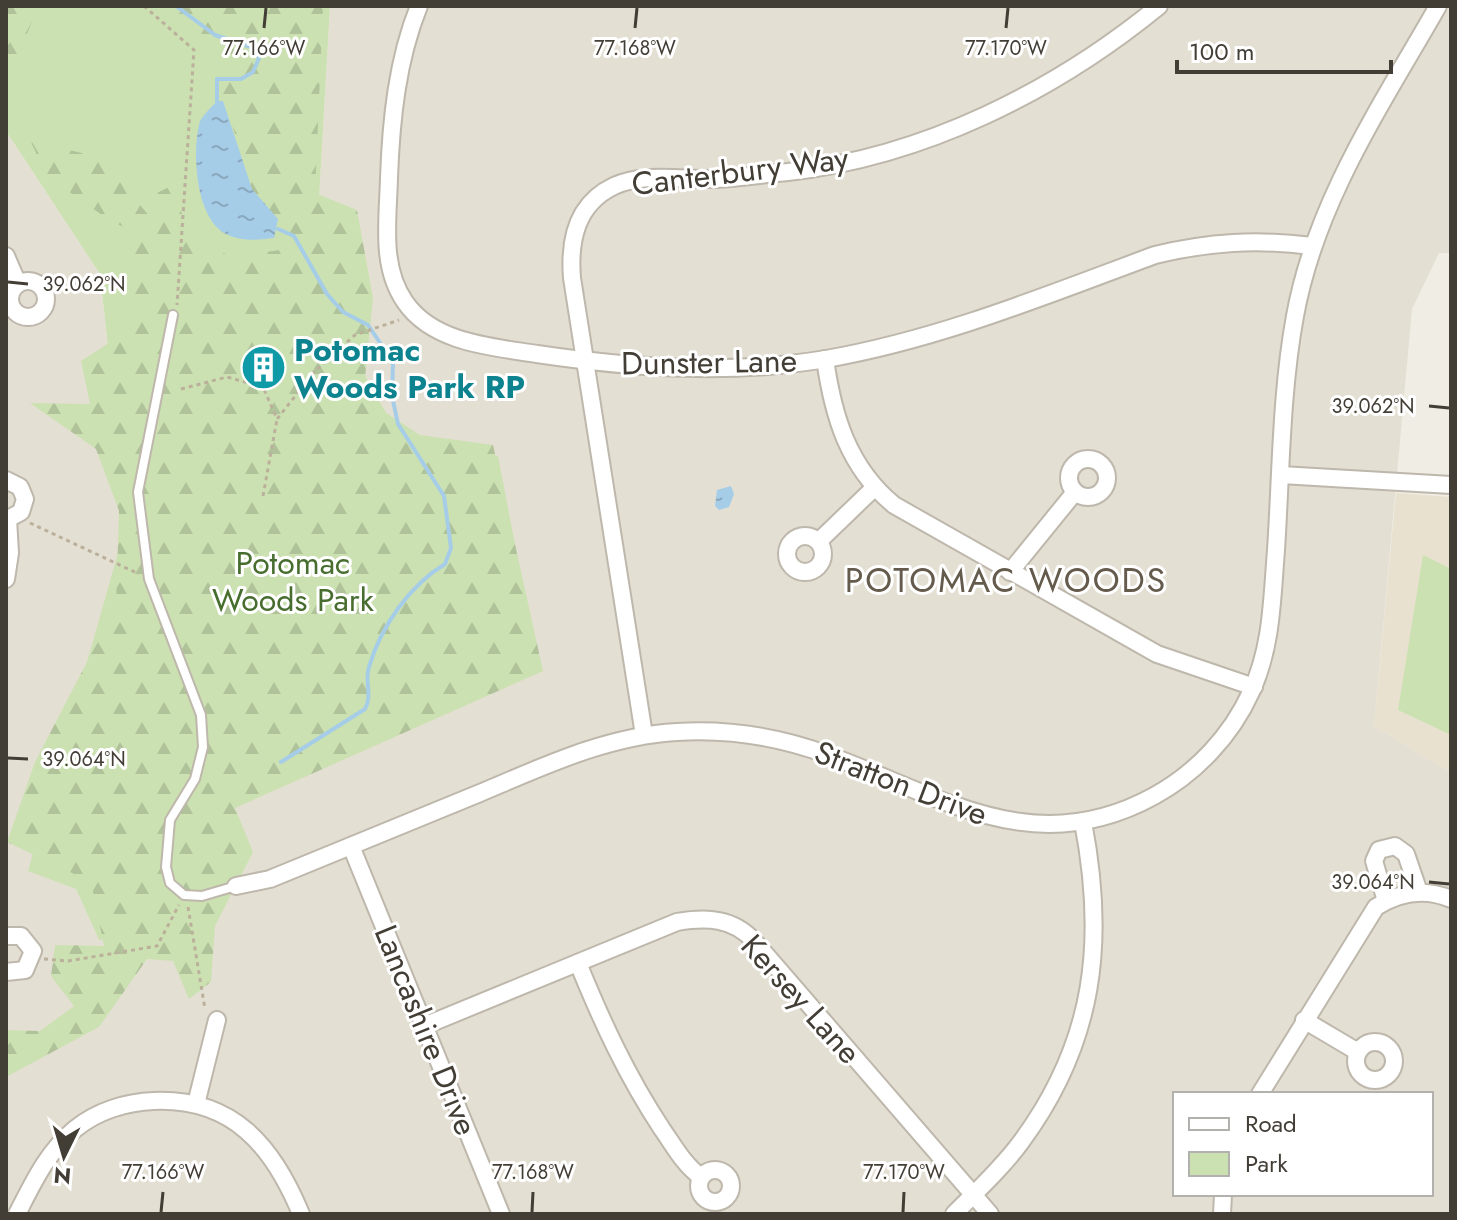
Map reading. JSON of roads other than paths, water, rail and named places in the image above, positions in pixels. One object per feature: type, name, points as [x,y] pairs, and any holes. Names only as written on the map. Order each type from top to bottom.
[{"type":"street","name":"Dunster Lane","points":[[419,6],[402,64],[392,124],[387,240],[397,288],[416,315],[457,338],[609,366],[703,368],[825,359],[975,322],[1155,255],[1184,248],[1228,241],[1312,246]]},
{"type":"street","name":"Canterbury Way","points":[[644,735],[570,253],[578,222],[602,193],[632,180],[717,179],[793,171],[897,147],[970,122],[1038,88],[1106,48],[1159,6]]},
{"type":"street","name":"Stratton Drive","points":[[236,886],[270,879],[572,755],[644,735],[707,731],[775,739],[830,755],[982,817],[1036,825],[1083,822],[1133,807],[1179,781],[1223,738],[1254,687],[1268,638],[1293,331],[1312,246],[1351,156],[1439,10]]},
{"type":"street","points":[[6,256],[18,284]]},
{"type":"street","points":[[825,359],[839,428],[874,488],[918,520],[1157,654],[1254,687]]},
{"type":"street","points":[[1281,475],[1451,485]]},
{"type":"street","points":[[6,480],[15,483],[24,493],[24,506],[10,518],[6,579]]},
{"type":"street","points":[[819,541],[874,488]]},
{"type":"street","points":[[1010,572],[1075,492]]},
{"type":"street","points":[[954,1214],[1020,1144],[1069,1061],[1080,1031],[1096,932],[1094,883],[1083,822]]},
{"type":"street","name":"Lancashire Drive","points":[[351,846],[501,1214]]},
{"type":"street","points":[[1386,901],[1374,861],[1379,850],[1395,846],[1406,854],[1419,892]]},
{"type":"street","points":[[1261,1092],[1359,929],[1376,907],[1419,892],[1451,899]]},
{"type":"street","name":"Kersey Lane","points":[[424,1026],[677,922],[704,918],[735,926],[754,941],[990,1214]]},
{"type":"street","points":[[6,936],[15,934],[27,939],[33,958],[25,970],[6,972]]},
{"type":"street","points":[[578,963],[610,1042],[633,1085],[688,1167],[701,1177]]},
{"type":"street","points":[[196,1104],[217,1020]]},
{"type":"street","points":[[1304,1020],[1358,1052]]},
{"type":"street","points":[[17,1214],[51,1154],[89,1119],[120,1106],[146,1101],[196,1104],[223,1115],[258,1141],[282,1171],[301,1214]]},
{"type":"lane","points":[[175,314],[138,492],[149,579],[201,715],[203,747],[195,779],[170,820],[166,867],[170,883],[184,895],[202,896],[236,886]]},
{"type":"water","points":[[217,101],[223,101],[252,189],[278,219],[274,238],[250,240],[226,234],[208,215],[202,201],[197,169],[197,138],[201,119]]},
{"type":"water","points":[[731,486],[734,494],[729,507],[719,510],[715,506],[717,490]]},
{"type":"waterway","points":[[176,6],[215,35],[254,48],[259,58],[253,72],[241,79],[217,79],[217,101]]},
{"type":"waterway","points":[[278,229],[294,236],[327,294],[343,312],[368,325],[393,362],[392,396],[398,424],[444,496],[451,548],[445,564],[420,583],[389,622],[368,672],[365,709],[281,762]]},
{"type":"place","name":"Potomac Woods Park RP","points":[[263,368]]},
{"type":"district","name":"POTOMAC WOODS","points":[[1006,580]]},
{"type":"park label","name":"Potomac Woods Park","points":[[293,582]]}]
